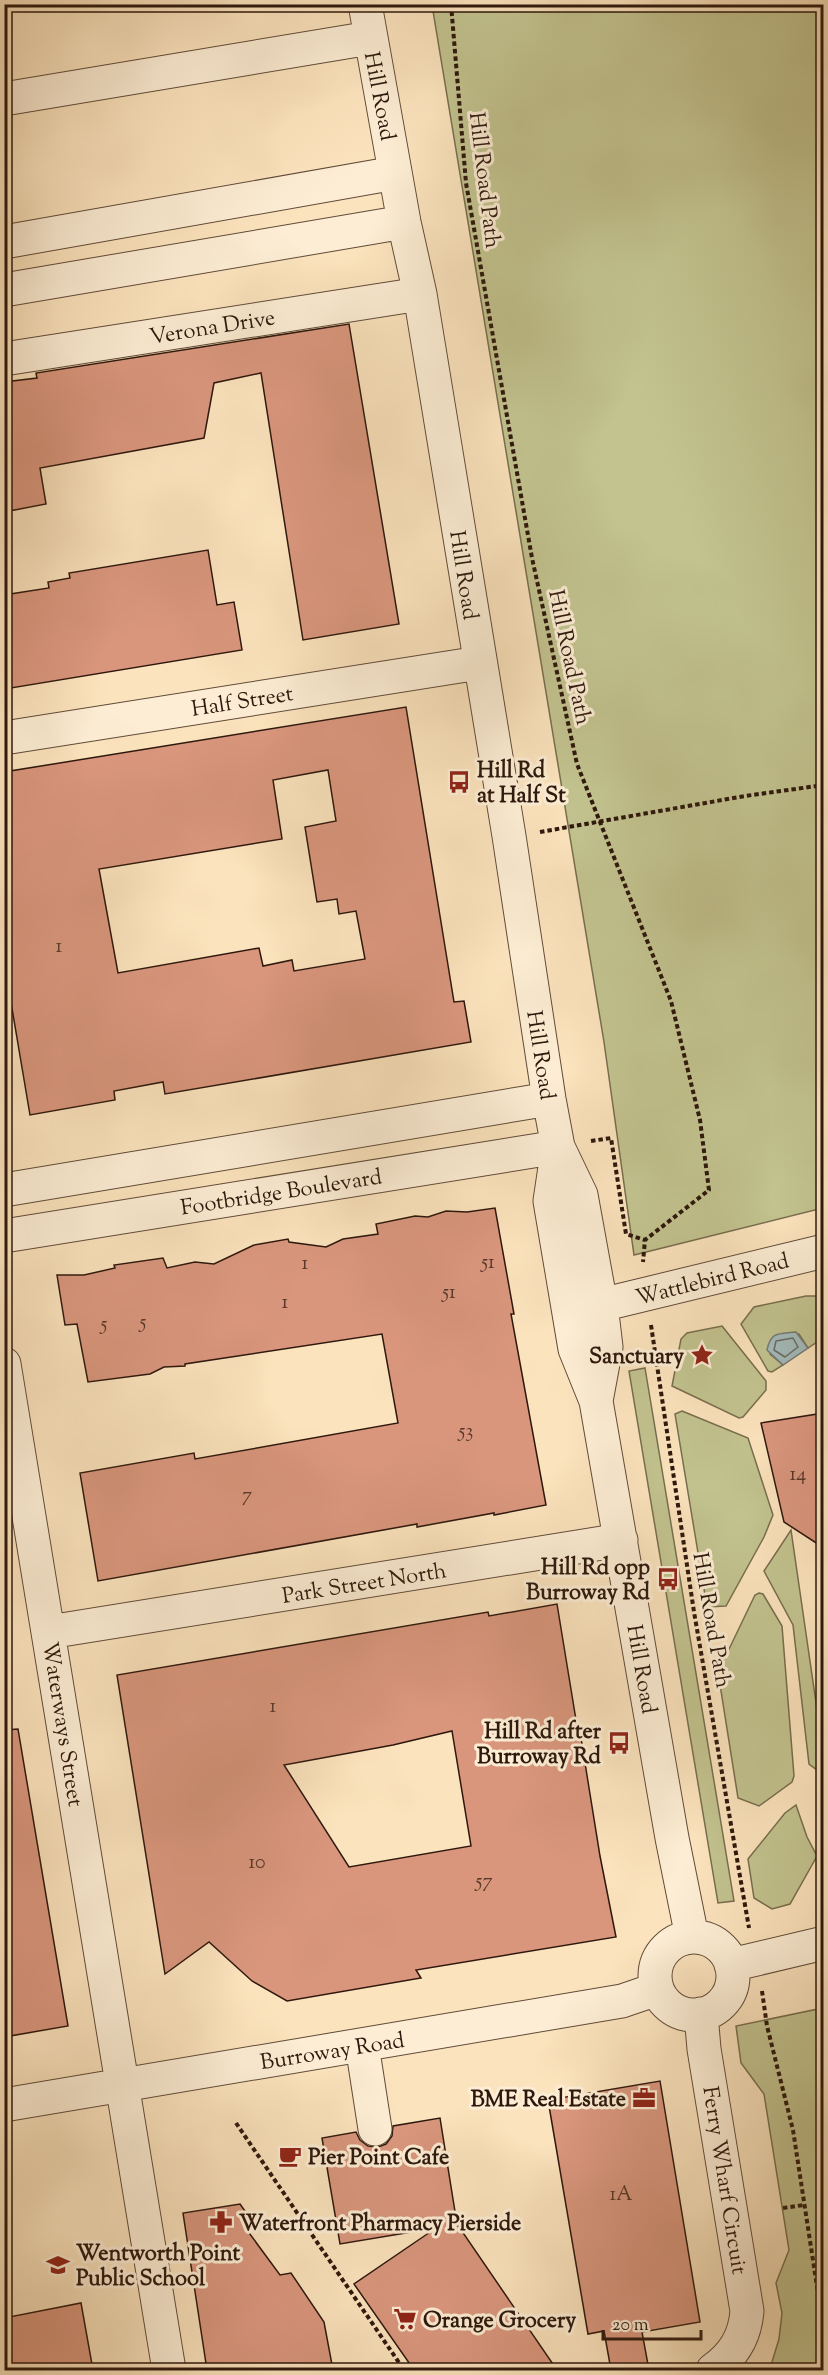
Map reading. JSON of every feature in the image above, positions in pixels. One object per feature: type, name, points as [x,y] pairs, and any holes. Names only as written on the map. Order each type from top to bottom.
[{"type":"street","name":"Hill Road","points":[[365,4],[404,222],[420,294],[549,1099],[558,1147],[581,1195],[601,1305],[606,1347],[596,1401]]},
{"type":"street","points":[[4,99],[370,39]]},
{"type":"street","points":[[4,242],[395,173]]},
{"type":"street","points":[[4,290],[404,222]]},
{"type":"street","name":"Verona Drive","points":[[4,359],[420,294]]},
{"type":"street","name":"Half Street","points":[[4,738],[479,663]]},
{"type":"street","name":"Footbridge Boulevard","points":[[4,1190],[549,1099]]},
{"type":"street","name":"Hill Road","points":[[558,1147],[550,1201],[574,1349],[596,1401],[672,1838],[692,1937]]},
{"type":"street","name":"Footbridge Boulevard","points":[[4,1236],[558,1147]]},
{"type":"street","name":"Wattlebird Road","points":[[601,1305],[824,1251]]},
{"type":"street","name":"Waterways Street","points":[[4,1364],[122,2085]]},
{"type":"street","name":"Park Street North","points":[[49,1632],[621,1540]]},
{"type":"street","points":[[692,1937],[712,1941],[727,1955],[731,1965],[732,1983],[729,1991],[718,2006],[701,2014],[675,2010],[667,2004],[657,1989],[655,1968],[665,1950],[682,1939],[692,1937]]},
{"type":"street","points":[[731,1965],[824,1944]]},
{"type":"street","name":"Burroway Road","points":[[4,2106],[622,2001],[657,1989]]},
{"type":"street","name":"Ferry Wharf Circuit","points":[[701,2014],[704,2049],[747,2311],[746,2328],[740,2342],[730,2356],[713,2370]]},
{"type":"street","points":[[362,2045],[375,2128]]},
{"type":"street","points":[[122,2085],[169,2370]]},
{"type":"path","name":"Hill Road Path","points":[[451,4],[466,183],[532,558],[577,764],[602,822],[670,1000],[700,1120],[709,1190],[645,1240]]},
{"type":"path","points":[[551,831],[745,796],[824,785]]},
{"type":"path","points":[[611,1138],[626,1234],[645,1240],[642,1269]]},
{"type":"path","name":"Hill Road Path","points":[[651,1327],[694,1612],[747,1917]]},
{"type":"path","points":[[761,1989],[767,2026],[793,2130],[824,2332]]},
{"type":"path","points":[[236,2123],[404,2370]]},
{"type":"path","points":[[783,2208],[804,2205]]},
{"type":"path","points":[[390,2370],[400,2364]]},
{"type":"green space","points":[[432,5],[823,5],[823,1208],[634,1255],[604,1042]]},
{"type":"green space","points":[[806,1296],[823,1299],[823,1338],[808,1348],[799,1334],[770,1354],[783,1365],[772,1372],[768,1371],[741,1324],[754,1307]]},
{"type":"green space","points":[[722,1326],[766,1381],[766,1390],[743,1417],[739,1418],[672,1386],[681,1339],[687,1333]]},
{"type":"green space","points":[[645,1368],[734,1901],[718,1903],[629,1371]]},
{"type":"green space","points":[[682,1411],[748,1438],[773,1515],[764,1537],[726,1606],[707,1607],[675,1414]]},
{"type":"green space","points":[[791,1530],[823,1751],[823,1773],[809,1764],[793,1625],[764,1571]]},
{"type":"green space","points":[[763,1594],[782,1626],[794,1776],[792,1782],[759,1806],[738,1798],[718,1672],[755,1595]]},
{"type":"green space","points":[[796,1805],[807,1837],[817,1856],[790,1904],[772,1909],[754,1898],[748,1859],[785,1813]]},
{"type":"green space","points":[[823,2008],[823,2370],[767,2370],[779,2339],[782,2313],[776,2283],[789,2250],[764,2094],[741,2063],[736,2026]]},
{"type":"water","points":[[796,1332],[808,1348],[783,1365],[767,1350],[769,1344],[773,1336]]},
{"type":"building","points":[[349,324],[399,624],[303,640],[261,373],[214,383],[204,438],[40,468],[46,504],[4,512],[4,382],[37,378],[36,373]]},
{"type":"building","points":[[208,550],[217,605],[234,602],[242,650],[11,688],[4,650],[4,595],[49,588],[48,582],[70,578],[69,573]]},
{"type":"building","points":[[406,707],[454,1002],[464,1001],[471,1042],[165,1094],[163,1082],[114,1091],[115,1100],[30,1115],[4,961],[4,772]],"holes":[[[328,770],[336,821],[305,827],[317,902],[337,899],[339,914],[356,911],[365,959],[294,971],[292,960],[263,966],[259,948],[118,973],[99,869],[282,839],[273,780]]]},
{"type":"building","points":[[495,1208],[514,1314],[511,1314],[546,1505],[417,1527],[417,1524],[98,1581],[80,1473],[194,1453],[195,1459],[398,1423],[382,1334],[185,1364],[185,1366],[164,1367],[150,1374],[88,1382],[77,1324],[65,1325],[57,1275],[84,1275],[115,1268],[114,1265],[163,1258],[167,1268],[195,1262],[214,1264],[254,1245],[288,1239],[289,1242],[326,1247],[343,1239],[378,1234],[376,1224],[415,1216],[428,1217],[446,1211],[467,1212]]},
{"type":"building","points":[[824,1413],[824,1548],[784,1522],[761,1423]]},
{"type":"building","points":[[557,1604],[616,1937],[416,1970],[421,1978],[287,2001],[252,1981],[209,1942],[165,1974],[117,1675],[488,1612],[489,1616]],"holes":[[[452,1731],[471,1846],[349,1867],[284,1765],[393,1745]]]},
{"type":"building","points":[[18,1729],[68,2026],[4,2037],[4,1730]]},
{"type":"building","points":[[660,2081],[700,2322],[642,2332],[649,2370],[611,2370],[604,2331],[588,2334],[548,2100]]},
{"type":"building","points":[[440,2118],[457,2224],[557,2370],[414,2370],[354,2284],[436,2228],[340,2244],[322,2138],[356,2132],[360,2140],[368,2146],[378,2147],[386,2144],[392,2136],[393,2126]]},
{"type":"building","points":[[240,2204],[252,2221],[244,2226],[280,2275],[291,2273],[324,2322],[333,2370],[207,2370],[183,2213]]},
{"type":"building","points":[[81,2303],[93,2370],[4,2370],[4,2318]]},
{"type":"place","name":"Hill Rd at Half St","points":[[459,782]]},
{"type":"place","name":"Sanctuary","points":[[702,1355]]},
{"type":"place","name":"Hill Rd opp Burroway Rd","points":[[668,1579]]},
{"type":"place","name":"Hill Rd after Burroway Rd","points":[[619,1743]]},
{"type":"place","name":"BME Real Estate","points":[[644,2098]]},
{"type":"place","name":"Pier Point Cafe","points":[[290,2156]]},
{"type":"place","name":"Waterfront Pharmacy Pierside","points":[[221,2222]]},
{"type":"place","name":"Wentworth Point Public School","points":[[58,2265]]},
{"type":"place","name":"Orange Grocery","points":[[405,2319]]}]
